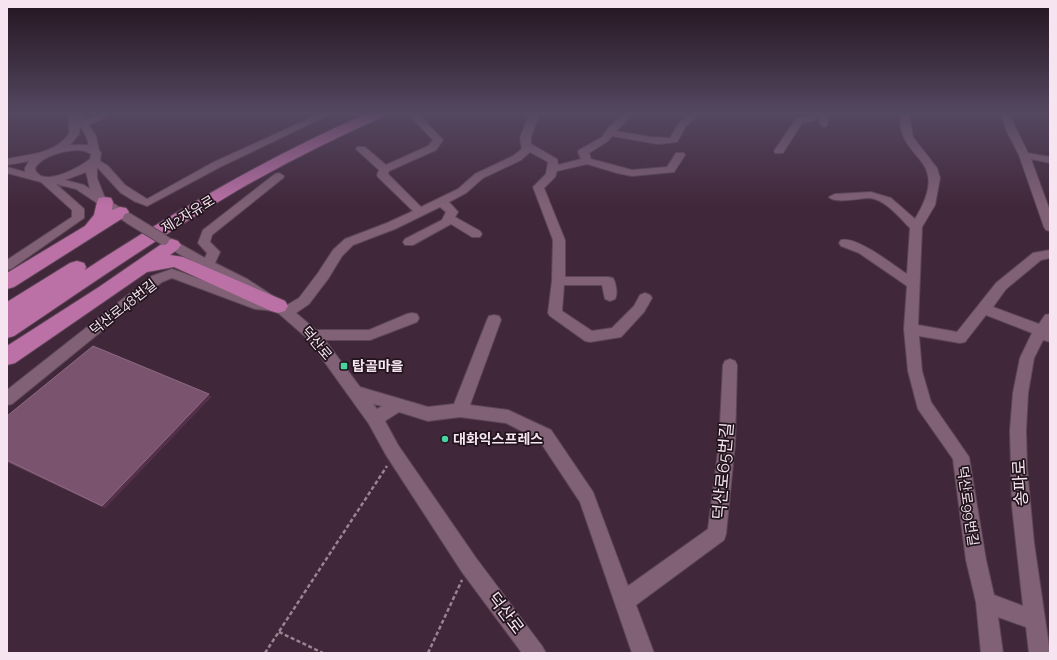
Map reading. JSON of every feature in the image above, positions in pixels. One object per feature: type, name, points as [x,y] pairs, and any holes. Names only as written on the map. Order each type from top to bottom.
[{"type":"highway","name":"제2자유로","points":[[7,312],[125,237],[207,189],[288,145]]},
{"type":"highway","name":"제2자유로","points":[[7,330],[139,244],[213,199],[311,145]]},
{"type":"highway","points":[[92,229],[102,216],[103,200]]},
{"type":"highway","points":[[7,282],[92,229],[124,215]]},
{"type":"highway","points":[[106,292],[168,243]]},
{"type":"highway","points":[[7,357],[148,266],[176,261],[282,309]]},
{"type":"street","points":[[58,150],[65,145]]},
{"type":"street","points":[[94,145],[94,150],[97,156],[93,163],[90,178],[103,200]]},
{"type":"street","points":[[43,178],[74,174],[93,163],[105,167],[118,184],[147,203],[211,168],[260,145]]},
{"type":"street","points":[[420,212],[382,176],[385,169],[432,148],[434,145]]},
{"type":"street","points":[[587,161],[583,152],[595,145]]},
{"type":"street","points":[[779,151],[783,145]]},
{"type":"street","name":"덕산로99번길","points":[[914,145],[932,168],[935,178],[928,205],[916,227],[911,329],[915,371],[924,404],[961,457],[976,560],[986,602],[992,653]]},
{"type":"street","points":[[1018,145],[1024,156],[1050,227]]},
{"type":"street","points":[[282,309],[304,301],[323,276],[337,253],[349,242],[392,226],[442,202],[462,191],[479,176],[517,158],[527,150],[527,146],[553,161],[550,175],[538,187],[559,240],[558,281],[555,313],[590,338],[616,333],[639,309],[645,298]]},
{"type":"street","points":[[7,266],[78,218],[78,209],[43,178],[31,173],[31,167],[38,160],[58,150],[82,147],[94,150]]},
{"type":"street","points":[[361,149],[385,169]]},
{"type":"street","points":[[7,162],[48,154]]},
{"type":"street","points":[[552,169],[587,161],[601,164],[614,170],[633,173],[670,170],[680,155]]},
{"type":"street","points":[[1024,156],[1050,160]]},
{"type":"street","points":[[7,170],[19,174],[74,185],[103,200],[124,215]]},
{"type":"street","points":[[208,264],[214,252],[204,243],[207,233],[279,176]]},
{"type":"street","points":[[835,198],[871,195],[887,200],[916,227]]},
{"type":"street","points":[[409,242],[446,222],[452,212],[442,202]]},
{"type":"street","name":"덕산로","points":[[124,215],[168,243],[242,282],[282,309],[313,335],[375,419],[395,455],[469,565],[535,653]]},
{"type":"street","points":[[449,218],[476,234]]},
{"type":"street","points":[[846,243],[863,250],[913,284]]},
{"type":"street","points":[[911,329],[960,338],[1001,286],[1037,256],[1050,254]]},
{"type":"street","name":"덕산로48번길","points":[[7,399],[157,279],[172,273],[260,306],[282,309]]},
{"type":"street","points":[[558,281],[608,281],[610,296]]},
{"type":"street","points":[[984,309],[1047,329]]},
{"type":"street","points":[[313,335],[370,335],[412,318]]},
{"type":"street","points":[[460,410],[494,320]]},
{"type":"street","name":"송파로","points":[[1040,653],[1018,484],[1019,412],[1027,357],[1047,329]]},
{"type":"street","name":"덕산로65번길","points":[[624,601],[717,534],[727,444],[730,365]]},
{"type":"street","points":[[355,392],[428,414],[460,410],[508,417],[545,435],[587,498],[643,653]]},
{"type":"street","points":[[375,419],[398,404]]},
{"type":"street","points":[[986,602],[1036,621]]},
{"type":"path","points":[[265,653],[395,455]]},
{"type":"path","points":[[428,653],[469,565]]},
{"type":"path","points":[[279,632],[323,653]]},
{"type":"building","points":[[93,346],[209,394],[102,506],[7,460],[7,416]]},
{"type":"place","name":"탑골마을","points":[[344,366]]},
{"type":"place","name":"대화익스프레스","points":[[445,439]]}]
